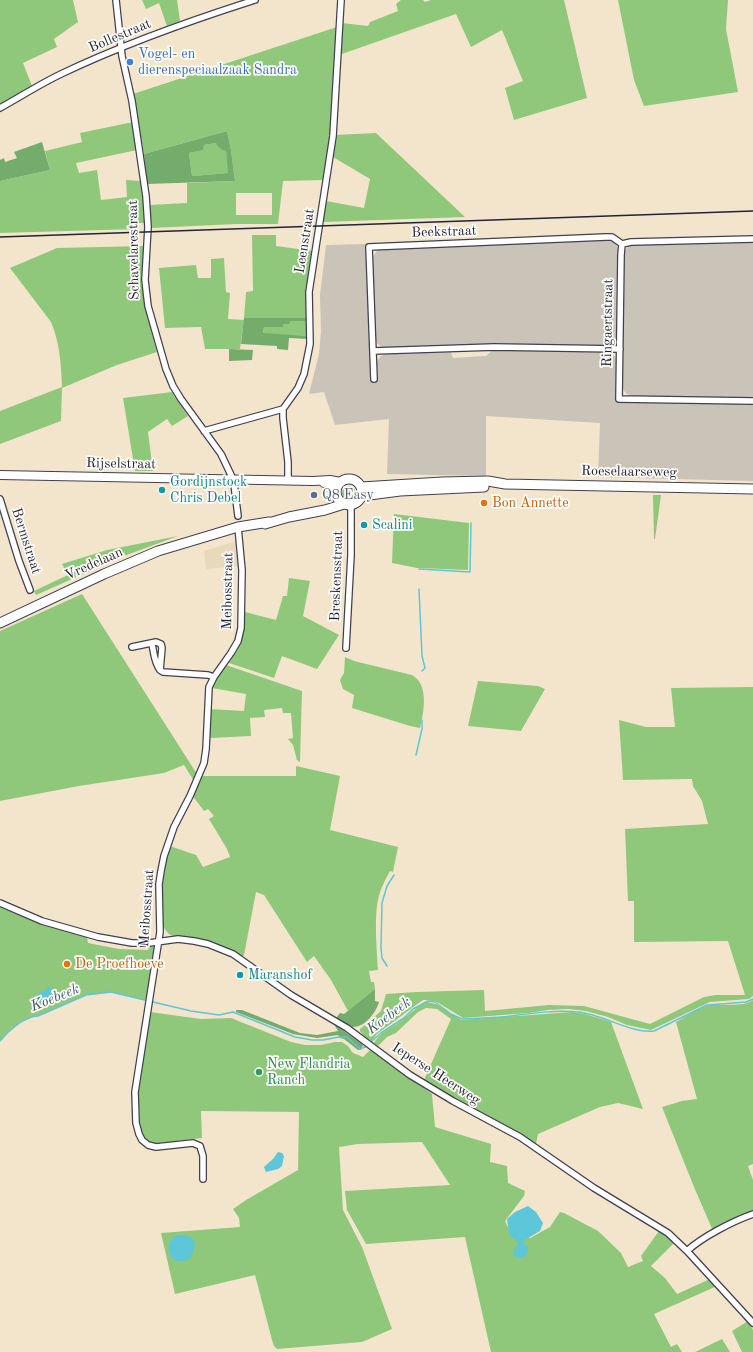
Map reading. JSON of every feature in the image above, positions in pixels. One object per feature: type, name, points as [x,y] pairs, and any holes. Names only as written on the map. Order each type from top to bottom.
[{"type":"main road","points":[[350,479],[355,480],[361,492],[358,502],[347,505],[338,500],[338,489],[350,479]]},
{"type":"main road","name":"Roeselaarseweg","points":[[361,492],[487,487],[505,484],[753,489]]},
{"type":"main road","name":"Vredelaan","points":[[320,510],[338,489]]},
{"type":"main road","name":"Vredelaan","points":[[0,622],[151,554],[239,529],[347,505]]},
{"type":"street","name":"Schavelarestraat","points":[[116,0],[121,47],[133,108],[146,196],[148,227],[145,280],[148,306],[166,369],[173,386],[221,454],[233,480]]},
{"type":"street","name":"Bollestraat","points":[[0,108],[61,74],[121,47],[191,21],[255,0]]},
{"type":"street","name":"Leenstraat","points":[[283,409],[298,388],[304,374],[310,344],[309,292],[333,136],[341,0]]},
{"type":"street","name":"Beekstraat","points":[[374,379],[370,247],[606,237],[612,238],[622,244]]},
{"type":"street","points":[[622,244],[631,242],[753,239]]},
{"type":"street","name":"Ringaertstraat","points":[[622,244],[619,399],[753,401]]},
{"type":"street","points":[[373,351],[494,347],[620,349]]},
{"type":"street","points":[[204,430],[283,409],[288,462],[288,480]]},
{"type":"street","name":"Rijselstraat","points":[[0,475],[233,480],[330,480],[338,489]]},
{"type":"street","points":[[233,480],[238,516]]},
{"type":"street","name":"Bermstraat","points":[[0,499],[30,590]]},
{"type":"street","name":"Breskensstraat","points":[[346,648],[350,555],[347,505]]},
{"type":"street","name":"Meibosstraat","points":[[203,1179],[203,1156],[200,1146],[193,1143],[156,1147],[148,1145],[142,1140],[136,1123],[135,1092],[150,1005],[160,932],[159,884],[164,856],[174,827],[190,796],[204,763],[209,687],[238,641],[241,628],[242,570],[239,529]]},
{"type":"street","points":[[132,647],[156,642],[161,644],[160,670]]},
{"type":"street","points":[[152,644],[157,666],[163,672],[208,675],[214,677]]},
{"type":"street","name":"Ieperse Heerweg","points":[[0,903],[42,921],[90,936],[132,943],[178,939],[194,941],[208,944],[233,954],[291,995],[347,1028],[410,1075],[520,1138],[594,1188],[668,1233],[687,1251],[753,1323]]},
{"type":"street","points":[[687,1251],[734,1222],[753,1214]]},
{"type":"shaded area","points":[[606,239],[616,244],[618,249],[617,336],[615,342],[611,345],[606,347],[493,344],[385,348],[381,347],[377,343],[375,338],[373,259],[378,250],[384,248]]},
{"type":"shaded area","points":[[753,240],[753,398],[632,396],[627,394],[622,385],[625,250],[634,244]]},
{"type":"shaded area","points":[[367,244],[371,381],[377,381],[376,365],[381,356],[386,354],[451,352],[453,358],[486,356],[493,350],[605,352],[615,356],[616,360],[616,402],[753,404],[753,481],[598,477],[600,423],[486,416],[486,476],[387,474],[389,419],[335,425],[324,392],[309,394],[319,354],[321,332],[320,295],[326,245]]},
{"type":"shaded area","points":[[237,541],[239,566],[206,569],[204,551]]},
{"type":"green space","points":[[0,0],[73,0],[78,22],[54,39],[57,47],[23,63],[32,86],[0,104]]},
{"type":"green space","points":[[142,0],[177,0],[180,21],[167,26],[159,3],[146,9]]},
{"type":"green space","points":[[401,0],[423,0],[425,2],[431,0],[564,0],[587,98],[514,120],[505,88],[523,81],[502,30],[471,47],[456,14],[339,55],[342,23],[368,26],[370,22],[398,11],[396,4]]},
{"type":"green space","points":[[618,0],[728,0],[726,29],[738,92],[644,106],[634,80]]},
{"type":"green space","points":[[337,27],[331,125],[324,180],[283,181],[278,224],[236,224],[151,228],[149,205],[187,203],[187,183],[235,181],[231,150],[227,131],[144,154],[133,94]],"holes":[[[236,193],[272,193],[272,215],[236,215]]]},
{"type":"green space","points":[[133,122],[137,150],[76,163],[79,173],[97,170],[101,200],[127,197],[126,180],[141,181],[145,223],[138,223],[138,229],[0,233],[0,181],[50,170],[45,151],[82,142],[80,133]]},
{"type":"green space","points":[[227,131],[235,181],[147,184],[144,154]],"holes":[[[216,143],[221,149],[226,151],[228,173],[192,176],[189,153],[203,150],[204,145]]]},
{"type":"green space","points":[[376,133],[465,217],[323,222],[326,201],[364,208],[370,179],[333,157],[335,135]]},
{"type":"green space","points":[[42,142],[50,170],[0,181],[0,160],[4,158],[5,162],[17,158],[14,152]]},
{"type":"green space","points":[[216,143],[226,151],[229,173],[192,176],[189,153],[202,150],[204,145]]},
{"type":"green space","points":[[252,235],[276,235],[276,246],[313,251],[308,284],[307,318],[244,318],[246,292],[253,291]]},
{"type":"green space","points":[[144,246],[141,282],[157,352],[117,365],[62,388],[61,421],[0,444],[0,411],[62,387],[58,346],[51,322],[10,268],[57,248]]},
{"type":"green space","points":[[224,258],[226,292],[230,293],[228,319],[244,320],[240,349],[205,349],[201,327],[165,328],[159,268],[196,265],[198,278],[211,278],[211,259]]},
{"type":"green space","points":[[244,318],[307,318],[308,321],[290,321],[289,324],[283,324],[283,327],[264,327],[263,333],[308,336],[307,339],[289,338],[288,350],[277,349],[277,346],[241,344]]},
{"type":"green space","points":[[289,321],[308,321],[308,336],[263,334],[264,327],[283,327],[283,324]]},
{"type":"green space","points":[[229,349],[253,350],[252,360],[229,361]]},
{"type":"green space","points":[[172,392],[188,416],[172,426],[167,419],[148,432],[153,471],[135,471],[123,398]]},
{"type":"green space","points":[[349,486],[354,488],[356,493],[354,498],[349,500],[344,498],[342,493],[344,488]]},
{"type":"green space","points":[[653,495],[661,495],[655,539],[654,539]]},
{"type":"green space","points":[[394,514],[469,523],[468,570],[417,568],[392,563]]},
{"type":"green space","points":[[178,536],[124,556],[36,595],[34,591],[68,575],[62,564],[107,550]]},
{"type":"green space","points":[[289,578],[310,581],[303,616],[339,635],[317,669],[282,656],[274,678],[229,663],[242,639],[245,612],[276,620],[283,596],[287,596]]},
{"type":"green space","points":[[82,594],[197,774],[194,781],[184,765],[164,773],[79,786],[0,801],[0,631]]},
{"type":"green space","points":[[345,657],[354,661],[412,675],[417,679],[421,685],[424,699],[420,728],[352,708],[354,695],[343,689],[340,680],[344,673]]},
{"type":"green space","points":[[226,665],[302,691],[300,762],[297,760],[293,745],[288,739],[293,738],[291,713],[283,713],[282,708],[264,710],[265,717],[250,718],[251,736],[211,738],[209,736],[209,709],[244,711],[246,694],[212,688],[217,676]]},
{"type":"green space","points":[[478,681],[538,686],[545,689],[521,731],[468,726]]},
{"type":"green space","points":[[753,687],[753,996],[749,999],[710,1002],[651,1030],[627,1025],[608,1017],[586,1011],[568,1009],[463,1018],[437,1002],[423,1000],[377,1034],[372,1041],[365,1037],[360,1029],[381,1011],[386,994],[484,990],[485,1011],[549,1005],[584,1006],[650,1024],[704,997],[716,995],[745,995],[728,941],[634,942],[634,901],[628,901],[625,829],[708,824],[702,801],[693,786],[692,779],[623,780],[619,720],[646,727],[675,727],[671,688]]},
{"type":"green space","points":[[296,766],[340,776],[330,830],[398,847],[393,872],[390,871],[388,874],[378,900],[376,925],[378,970],[369,971],[371,982],[374,982],[375,989],[348,1011],[331,980],[314,956],[307,962],[264,895],[256,892],[244,955],[242,957],[231,950],[212,943],[193,938],[170,935],[163,925],[163,877],[170,846],[196,855],[203,867],[230,857],[227,849],[209,819],[214,816],[208,809],[204,811],[192,795],[202,776],[296,776]]},
{"type":"green space","points":[[0,906],[47,925],[87,937],[88,943],[119,949],[148,950],[149,945],[152,945],[154,948],[147,1000],[111,992],[86,995],[38,1016],[22,1021],[7,1032],[0,1041]]},
{"type":"green space","points":[[375,989],[375,1001],[379,1002],[376,1010],[366,1022],[358,1026],[351,1027],[336,1018],[340,1013],[344,1014]]},
{"type":"green space","points":[[753,1000],[753,1164],[748,1166],[753,1180],[753,1213],[713,1231],[662,1107],[682,1101],[697,1099],[676,1022],[706,1006],[738,1005]]},
{"type":"green space","points":[[427,1002],[436,1004],[461,1020],[572,1012],[585,1014],[611,1022],[643,1109],[618,1103],[600,1107],[538,1134],[536,1144],[424,1080],[451,1019],[437,1009],[426,1008],[418,1012],[396,1033],[387,1037],[378,1046],[374,1043],[383,1032]]},
{"type":"green space","points":[[236,1010],[242,1010],[300,1033],[317,1035],[338,1031],[334,1024],[363,1045],[361,1050],[358,1050],[338,1035],[317,1038],[293,1034],[236,1012]]},
{"type":"green space","points":[[150,1012],[201,1019],[231,1018],[291,1042],[305,1045],[321,1045],[342,1042],[348,1046],[353,1053],[363,1057],[371,1049],[432,1094],[435,1127],[491,1144],[490,1162],[507,1166],[508,1183],[525,1191],[524,1196],[505,1221],[512,1236],[530,1238],[550,1227],[560,1212],[564,1213],[598,1231],[621,1253],[628,1267],[643,1261],[641,1256],[659,1231],[675,1242],[651,1266],[665,1278],[677,1294],[710,1279],[717,1286],[654,1314],[671,1347],[677,1344],[682,1352],[491,1352],[465,1237],[366,1244],[347,1210],[345,1191],[450,1185],[422,1142],[358,1144],[339,1147],[343,1210],[362,1247],[392,1329],[362,1342],[277,1349],[272,1340],[255,1275],[175,1294],[161,1233],[240,1227],[239,1218],[233,1209],[298,1170],[299,1112],[201,1111],[202,1138],[150,1144],[140,1132],[138,1097]]},
{"type":"green space","points":[[748,1321],[753,1330],[753,1352],[742,1352],[732,1331]]},
{"type":"green space","points":[[722,1339],[730,1352],[695,1352]]},
{"type":"water","points":[[49,987],[55,991],[52,997],[42,1002],[36,1002],[35,998],[42,991],[45,992]]},
{"type":"water","points":[[278,1152],[282,1153],[284,1156],[282,1166],[278,1169],[266,1172],[264,1167]]},
{"type":"water","points":[[528,1206],[536,1212],[543,1223],[540,1231],[523,1241],[523,1244],[528,1246],[528,1251],[525,1257],[519,1258],[513,1253],[518,1244],[517,1241],[509,1234],[507,1219],[515,1212]]},
{"type":"water","points":[[178,1235],[189,1236],[194,1240],[193,1253],[185,1261],[176,1261],[170,1255],[169,1244],[174,1237]]},
{"type":"waterway","points":[[419,569],[470,572],[471,523]]},
{"type":"waterway","points":[[419,589],[422,656],[425,668],[422,671]]},
{"type":"waterway","points":[[416,755],[422,729],[422,720]]},
{"type":"waterway","points":[[387,966],[382,958],[381,947],[382,903],[387,886],[394,875]]},
{"type":"waterway","name":"Koebeek","points":[[0,1041],[7,1033],[28,1018],[38,1016],[86,995],[111,992],[191,1011],[219,1015],[233,1012],[295,1037],[312,1040],[347,1037],[360,1049],[367,1046]]},
{"type":"waterway","name":"Koebeek","points":[[370,1043],[381,1033],[404,1018],[413,1009],[428,1001],[435,1002],[451,1014],[462,1019],[570,1011],[597,1016],[636,1030],[654,1031],[707,1005],[746,1002],[753,999]]},
{"type":"railway","points":[[0,237],[753,211]]},
{"type":"place","name":"Vogel- en dierenspeciaalzaak Sandra","points":[[130,62]]},
{"type":"place","name":"Gordijnstock Chris Debel","points":[[162,490]]},
{"type":"place","name":"Q8 Easy","points":[[314,495]]},
{"type":"place","name":"Bon Annette","points":[[484,503]]},
{"type":"place","name":"Scalini","points":[[364,525]]},
{"type":"place","name":"De Proefhoeve","points":[[67,964]]},
{"type":"place","name":"Maranshof","points":[[240,975]]},
{"type":"place","name":"New Flandria Ranch","points":[[259,1072]]}]
